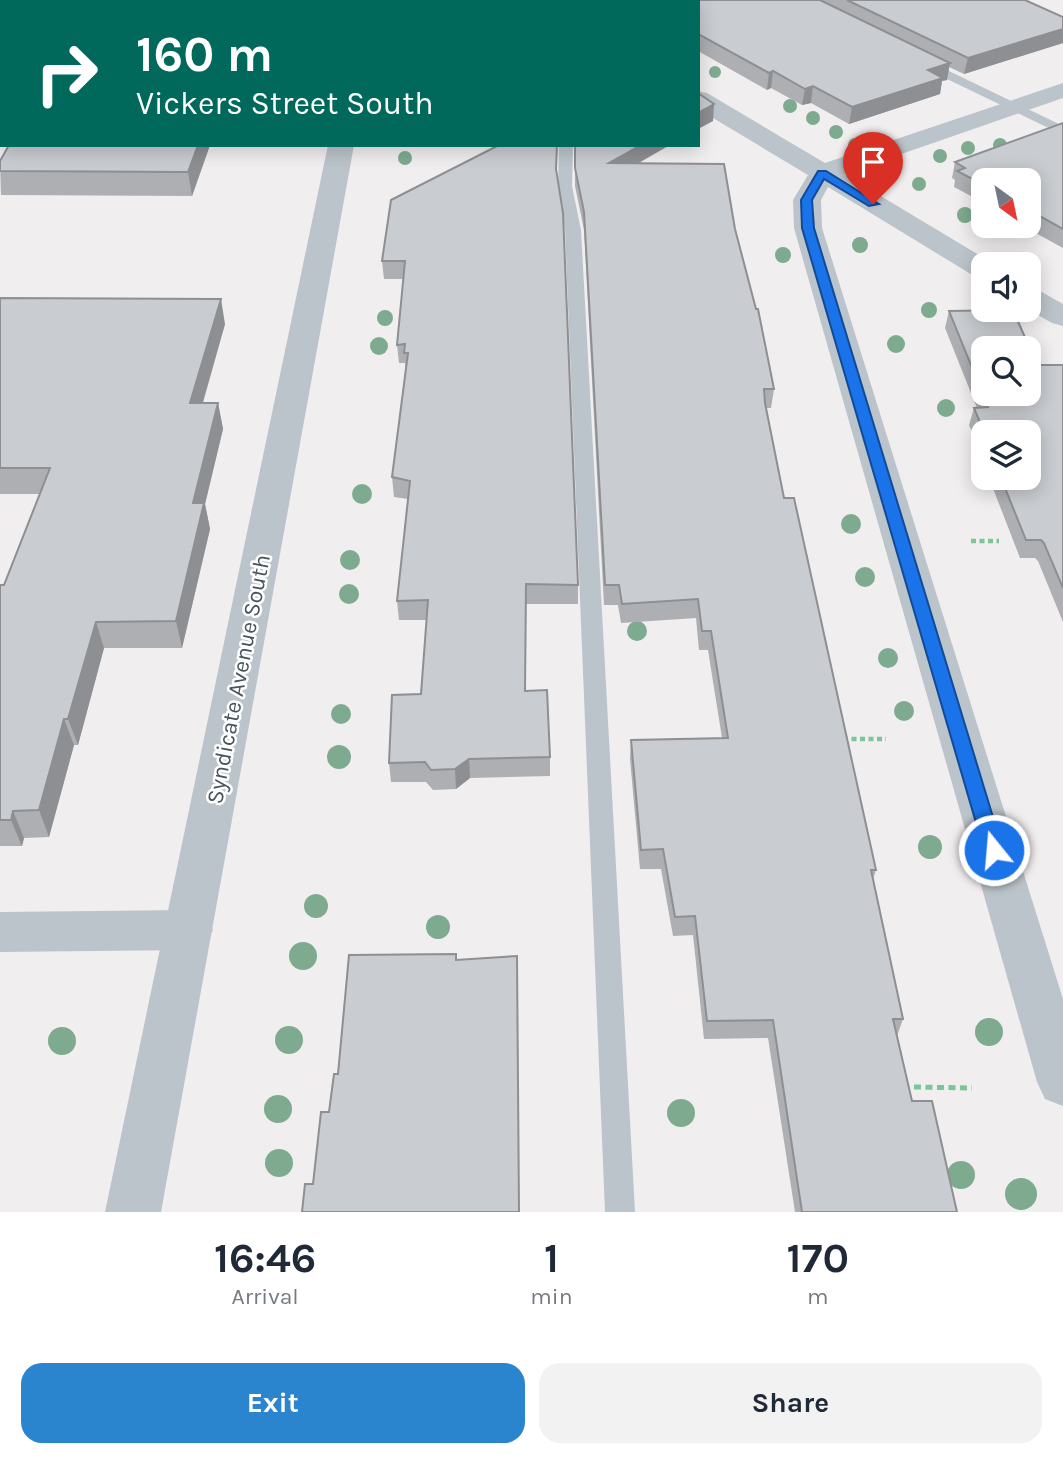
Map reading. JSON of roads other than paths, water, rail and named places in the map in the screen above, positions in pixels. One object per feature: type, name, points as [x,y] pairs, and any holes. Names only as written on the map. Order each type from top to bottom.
[{"type":"street","points":[[1063,90],[822,173],[807,200],[808,228],[1063,1082]]},
{"type":"street","points":[[700,99],[971,262]]},
{"type":"street","name":"Syndicate Avenue South","points":[[133,1212],[341,147]]},
{"type":"street","points":[[1041,304],[1063,317]]},
{"type":"street","points":[[0,932],[189,930]]},
{"type":"lane","points":[[906,54],[1063,131]]},
{"type":"lane","points":[[566,147],[565,186],[575,258],[620,1212]]}]
